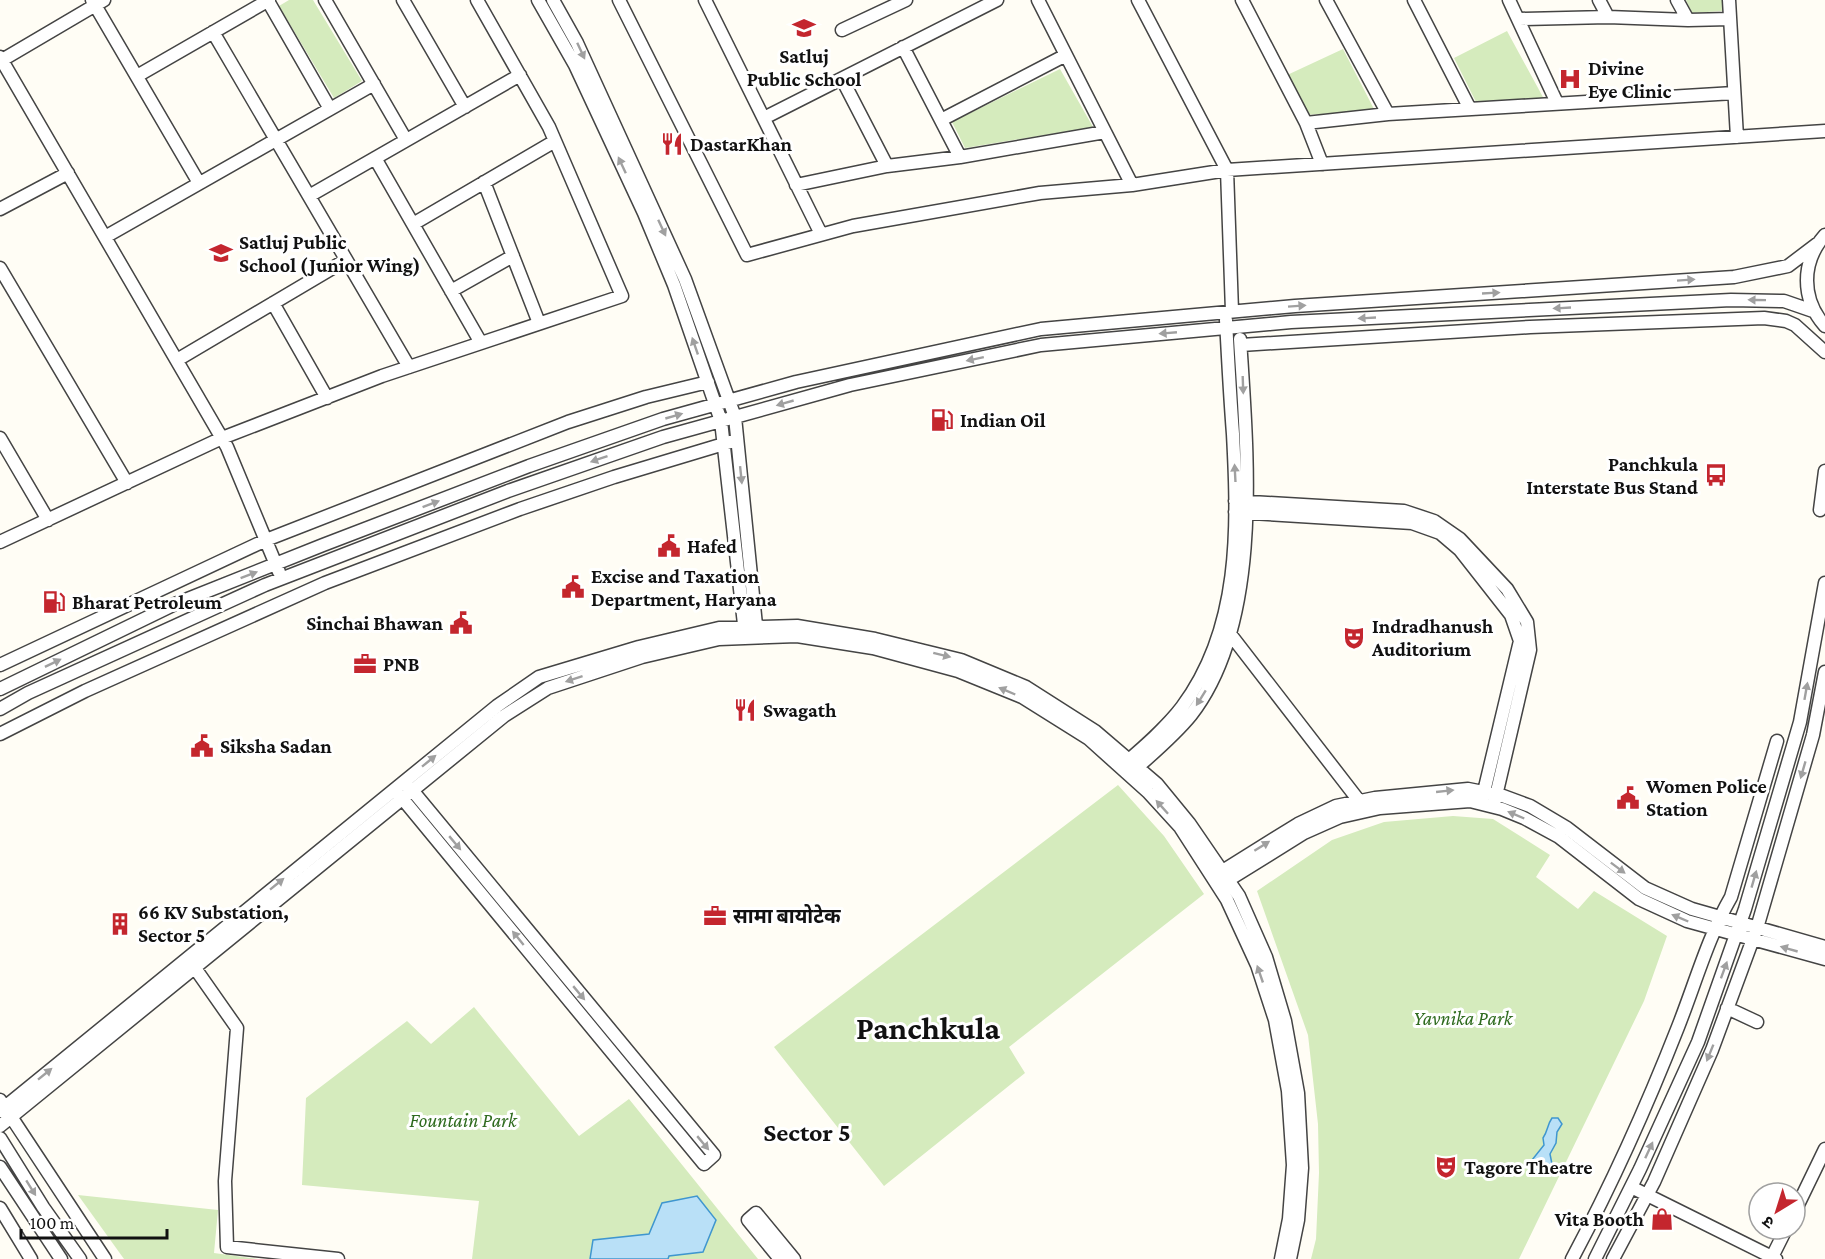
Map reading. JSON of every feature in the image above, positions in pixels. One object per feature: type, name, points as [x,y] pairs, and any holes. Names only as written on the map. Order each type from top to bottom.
[{"type":"street","points":[[137,76],[269,0],[330,109]]},
{"type":"street","points":[[325,0],[406,140]]},
{"type":"street","points":[[403,0],[465,107]]},
{"type":"street","points":[[0,542],[222,438],[409,367],[622,296],[555,141],[477,0]]},
{"type":"street","points":[[538,0],[575,65],[644,213],[674,285],[708,382],[721,421],[751,632]]},
{"type":"street","points":[[553,0],[578,43],[685,279],[735,417],[751,632]]},
{"type":"street","points":[[619,0],[747,255],[853,226],[1040,193],[1132,185],[1227,170],[1825,131]]},
{"type":"street","points":[[705,0],[821,234]]},
{"type":"street","points":[[842,30],[906,0]]},
{"type":"street","points":[[764,118],[997,0]]},
{"type":"street","points":[[1038,0],[1132,185]]},
{"type":"street","points":[[1129,767],[1191,715],[1209,685],[1230,636],[1245,549],[1226,328],[1232,311],[1227,170],[1138,0]]},
{"type":"street","points":[[1242,0],[1306,123],[1322,164]]},
{"type":"street","points":[[1326,0],[1388,114]]},
{"type":"street","points":[[1414,0],[1470,109]]},
{"type":"street","points":[[1509,0],[1520,19],[1557,104]]},
{"type":"street","points":[[1599,0],[1608,17]]},
{"type":"street","points":[[1677,0],[1688,21]]},
{"type":"street","points":[[1729,0],[1737,137]]},
{"type":"street","points":[[199,183],[97,2],[1,58],[222,438],[282,579]]},
{"type":"street","points":[[1520,19],[1608,17],[1688,21],[1730,19]]},
{"type":"street","points":[[213,32],[409,367]]},
{"type":"street","points":[[903,47],[960,157]]},
{"type":"street","points":[[941,120],[1066,55]]},
{"type":"street","points":[[309,196],[520,75]]},
{"type":"street","points":[[842,79],[887,166]]},
{"type":"street","points":[[105,237],[374,84]]},
{"type":"street","points":[[1306,123],[1388,114],[1734,93]]},
{"type":"street","points":[[796,185],[887,166],[960,157],[1105,132]]},
{"type":"street","points":[[413,224],[555,141]]},
{"type":"street","points":[[375,158],[481,343]]},
{"type":"street","points":[[0,209],[68,173]]},
{"type":"street","points":[[484,182],[539,323]]},
{"type":"street","points":[[0,689],[175,604],[529,466],[663,419],[796,382],[1041,329],[1232,311],[1734,277],[1788,266],[1821,239]]},
{"type":"street","points":[[1821,239],[1808,264],[1806,288],[1813,311],[1825,326]]},
{"type":"street","points":[[451,291],[513,256]]},
{"type":"street","points":[[177,360],[346,260]]},
{"type":"street","points":[[0,268],[126,483]]},
{"type":"street","points":[[0,709],[28,693],[282,579],[508,491],[663,437],[850,385],[1041,345],[1291,322],[1731,300],[1784,301],[1813,311]]},
{"type":"street","points":[[273,303],[327,398]]},
{"type":"street","points":[[1129,767],[1181,708],[1199,680],[1220,633],[1240,507],[1241,345],[1240,327],[1232,311]]},
{"type":"street","points":[[1241,345],[1530,327],[1764,318],[1786,321],[1795,325],[1825,352]]},
{"type":"street","points":[[0,665],[266,540],[568,422],[646,397],[708,382]]},
{"type":"street","points":[[0,438],[48,520]]},
{"type":"street","points":[[0,734],[85,691],[325,583],[520,509],[614,477],[737,440]]},
{"type":"street","points":[[1820,510],[1825,471]]},
{"type":"street","points":[[1240,507],[1404,511],[1434,521],[1460,539],[1507,589],[1527,622],[1530,650],[1489,799]]},
{"type":"street","points":[[1595,1259],[1698,1042],[1738,929],[1800,722],[1825,583]]},
{"type":"street","points":[[1222,622],[1230,636],[1368,811]]},
{"type":"street","points":[[0,1126],[4,1109],[191,963],[403,790],[497,706],[539,677],[642,657],[751,632],[797,636],[862,647],[958,670],[1022,697],[1157,784],[1189,823],[1220,879],[1227,900],[1257,965],[1275,1020],[1288,1092],[1293,1166],[1289,1219],[1281,1259]]},
{"type":"street","points":[[18,656],[28,676]]},
{"type":"street","points":[[1613,1259],[1647,1195],[1712,1050],[1755,934],[1813,735],[1825,672]]},
{"type":"street","points":[[1572,1259],[1636,1129],[1717,923],[1731,897],[1777,741]]},
{"type":"street","points":[[1220,879],[1298,824],[1336,806],[1358,801],[1468,789],[1559,837],[1638,899],[1687,921],[1717,923],[1825,959]]},
{"type":"street","points":[[403,790],[714,1155],[704,1164],[403,790]]},
{"type":"street","points":[[1220,879],[1304,833],[1340,817],[1380,808],[1489,799]]},
{"type":"street","points":[[1220,879],[1239,896],[1266,957],[1285,1021],[1298,1093],[1302,1168],[1298,1220],[1290,1259]]},
{"type":"street","points":[[1755,934],[1825,947]]},
{"type":"street","points":[[191,963],[237,1028],[225,1181],[227,1246],[338,1259]]},
{"type":"street","points":[[1727,1008],[1757,1022]]},
{"type":"street","points":[[4,1109],[105,1259]]},
{"type":"street","points":[[0,1138],[43,1207],[80,1259]]},
{"type":"street","points":[[1807,1193],[1820,1173],[1825,1149]]},
{"type":"street","points":[[0,1167],[57,1257]]},
{"type":"street","points":[[1631,1187],[1773,1258],[1781,1241]]},
{"type":"street","points":[[0,1208],[31,1259]]},
{"type":"street","points":[[761,1227],[780,1253],[794,1259]]},
{"type":"green space","points":[[289,0],[313,0],[362,81],[334,98],[279,6]]},
{"type":"green space","points":[[1686,0],[1722,0],[1722,11],[1692,13]]},
{"type":"green space","points":[[1507,31],[1544,99],[1477,104],[1454,58]]},
{"type":"green space","points":[[1343,49],[1375,111],[1304,115],[1285,76]]},
{"type":"green space","points":[[1060,69],[1093,127],[965,148],[952,122]]},
{"type":"green space","points":[[1118,785],[1164,836],[1204,894],[1009,1047],[1025,1073],[884,1186],[774,1047]]},
{"type":"green space","name":"Yavnika Park","points":[[1453,816],[1493,819],[1550,855],[1536,877],[1578,909],[1594,891],[1667,936],[1644,1001],[1519,1259],[1311,1259],[1316,1239],[1319,1173],[1318,1124],[1308,1035],[1257,891],[1332,840],[1384,822]]},
{"type":"green space","name":"Fountain Park","points":[[474,1007],[579,1136],[629,1099],[758,1259],[472,1259],[479,1201],[302,1185],[306,1098],[407,1021],[431,1044]]},
{"type":"green space","points":[[78,1195],[218,1210],[214,1253],[258,1259],[124,1259]]},
{"type":"water","points":[[1552,1118],[1558,1118],[1562,1124],[1550,1154],[1552,1164],[1546,1172],[1540,1173],[1532,1167],[1532,1160],[1544,1145],[1543,1138]]},
{"type":"water","points":[[697,1196],[716,1220],[703,1252],[669,1256],[668,1259],[590,1259],[593,1240],[649,1234],[662,1203]]},
{"type":"place","name":"Satluj Public School","points":[[804,28]]},
{"type":"place","name":"Divine Eye Clinic","points":[[1570,79]]},
{"type":"place","name":"DastarKhan","points":[[672,144]]},
{"type":"place","name":"Satluj Public School (Junior Wing)","points":[[221,253]]},
{"type":"place","name":"Indian Oil","points":[[942,420]]},
{"type":"place","name":"Panchkula Interstate Bus Stand","points":[[1716,475]]},
{"type":"place","name":"Hafed","points":[[669,546]]},
{"type":"place","name":"Excise and Taxation Department, Haryana","points":[[573,587]]},
{"type":"place","name":"Bharat Petroleum","points":[[54,602]]},
{"type":"place","name":"Sinchai Bhawan","points":[[461,623]]},
{"type":"place","name":"Indradhanush Auditorium","points":[[1354,638]]},
{"type":"place","name":"PNB","points":[[365,664]]},
{"type":"place","name":"Swagath","points":[[745,710]]},
{"type":"place","name":"Siksha Sadan","points":[[202,746]]},
{"type":"place","name":"Women Police Station","points":[[1628,798]]},
{"type":"place","name":"सामा बायोटेक","points":[[715,916]]},
{"type":"place","name":"66 KV Substation, Sector 5","points":[[120,924]]},
{"type":"place","name":"Tagore Theatre","points":[[1446,1167]]},
{"type":"place","name":"Vita Booth","points":[[1662,1219]]},
{"type":"district","name":"Panchkula","points":[[928,1028]]},
{"type":"district","name":"Sector 5","points":[[807,1132]]}]
